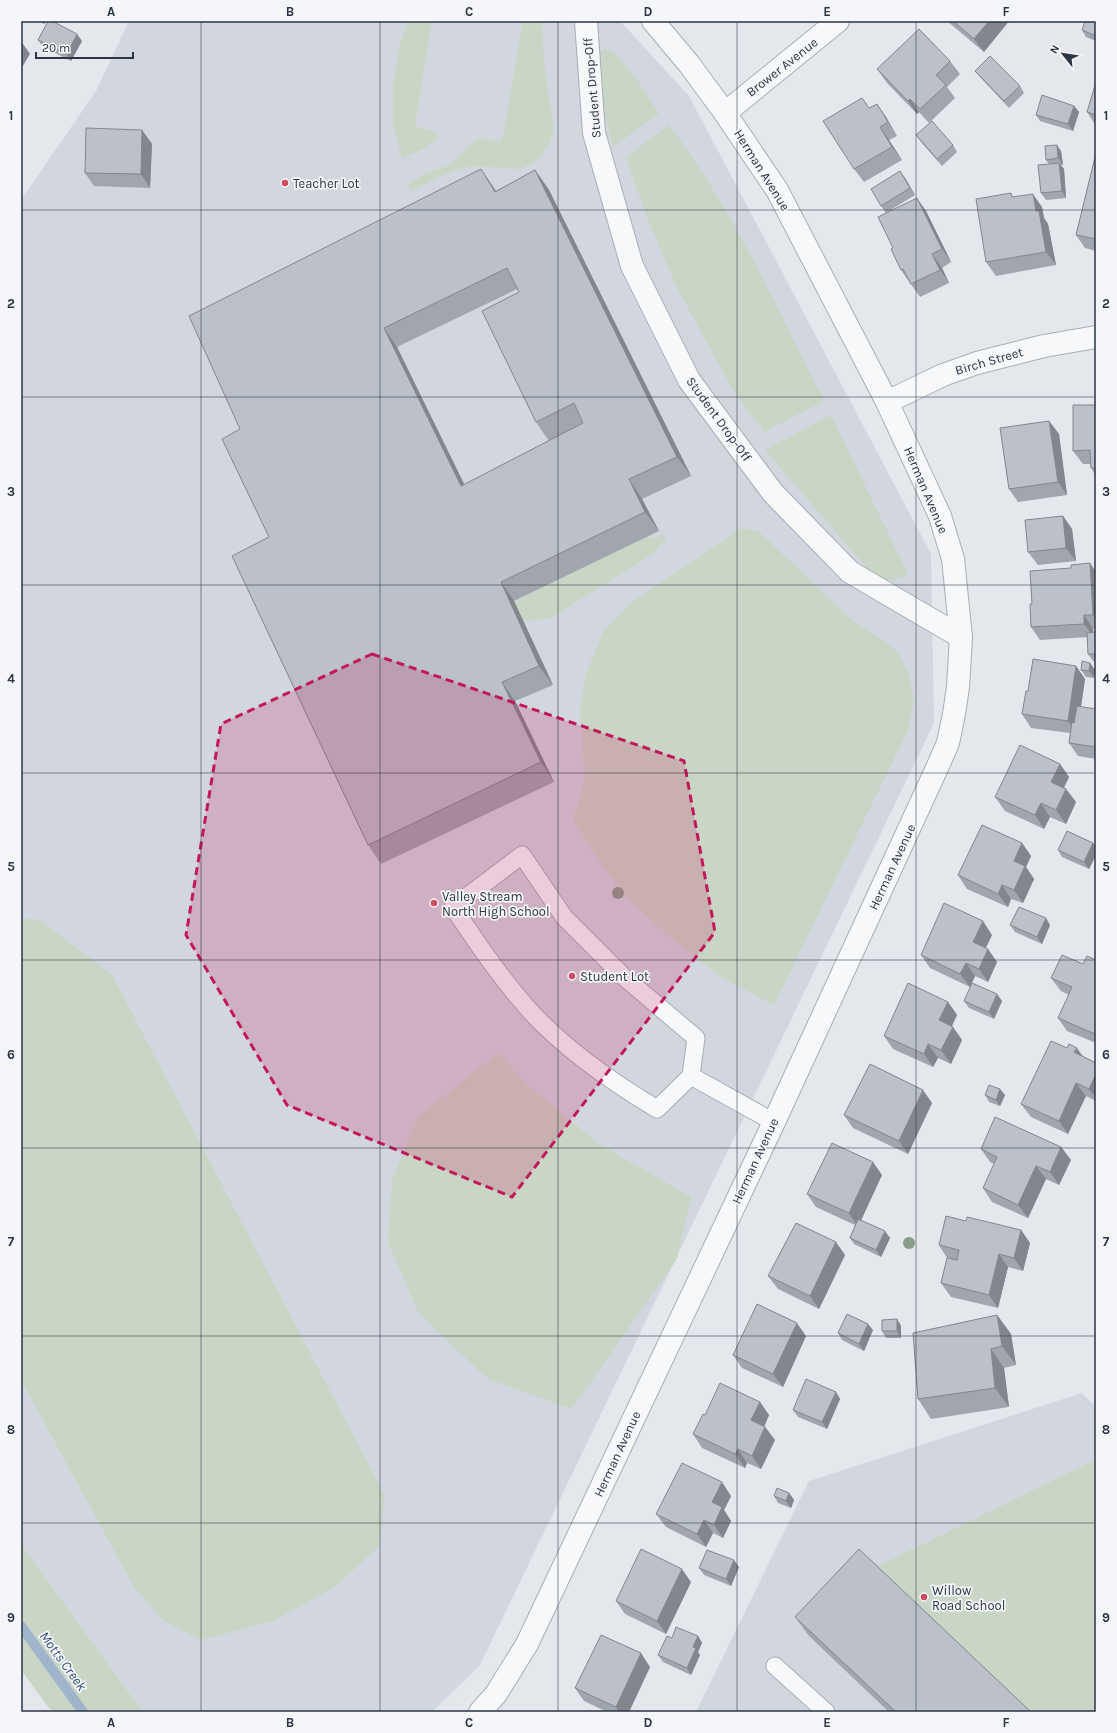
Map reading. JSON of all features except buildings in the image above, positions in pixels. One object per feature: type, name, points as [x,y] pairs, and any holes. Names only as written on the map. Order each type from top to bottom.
[{"type":"street","name":"Student Drop-Off","points":[[586,21],[594,133],[606,177],[632,266],[689,380],[773,493],[850,572],[961,637]]},
{"type":"street","name":"Herman Avenue","points":[[480,1712],[496,1694],[527,1644],[774,1122],[948,743],[958,687],[961,637],[954,559],[940,516],[887,402],[777,190],[725,112],[689,64],[653,21]]},
{"type":"street","name":"Brower Avenue","points":[[725,112],[838,21]]},
{"type":"street","name":"Birch Street","points":[[887,402],[943,375],[976,363],[1044,346],[1096,337]]},
{"type":"lane","points":[[522,855],[564,917],[624,977],[696,1038],[690,1076],[657,1109],[629,1093],[575,1053],[532,1013],[489,961],[453,907],[522,855]]},
{"type":"lane","points":[[690,1076],[774,1122]]},
{"type":"lane","points":[[775,1666],[826,1712]]},
{"type":"highlighted area","points":[[372,654],[684,761],[715,932],[512,1197],[287,1105],[186,935],[221,724]]},
{"type":"shaded area","name":"Valley Stream North High School","points":[[129,21],[620,21],[689,96],[931,554],[934,723],[480,1665],[432,1712],[143,1712],[21,1544],[21,200],[96,91]]},
{"type":"shaded area","name":"Willow Road School","points":[[1082,1393],[1096,1407],[1096,1712],[696,1712],[809,1481]]},
{"type":"green space","points":[[409,21],[432,21],[415,126],[438,133],[437,140],[423,149],[402,158],[393,124],[393,85],[400,43]]},
{"type":"green space","points":[[523,21],[542,21],[544,63],[554,130],[548,146],[537,161],[520,169],[473,166],[454,170],[411,191],[408,184],[424,174],[450,165],[476,139],[502,141]]},
{"type":"green space","points":[[604,49],[614,52],[638,81],[659,113],[613,147],[593,66],[596,56]]},
{"type":"green space","points":[[669,125],[714,190],[734,224],[824,401],[764,432],[734,392],[676,286],[646,215],[626,157]]},
{"type":"green space","points":[[831,415],[908,575],[886,580],[877,576],[867,568],[765,450]]},
{"type":"green space","points":[[742,528],[758,531],[853,621],[886,642],[898,653],[908,672],[914,699],[908,730],[774,1005],[721,977],[675,942],[625,896],[598,860],[573,819],[585,781],[580,712],[586,673],[604,631],[631,603]]},
{"type":"green space","points":[[663,535],[667,540],[658,546],[656,552],[549,619],[523,621],[514,601],[648,536],[653,539]]},
{"type":"green space","points":[[21,918],[40,920],[112,975],[385,1496],[379,1546],[336,1586],[273,1621],[201,1640],[163,1620],[135,1589],[21,1380]]},
{"type":"green space","points":[[498,1053],[530,1087],[599,1144],[691,1197],[677,1259],[572,1409],[488,1379],[419,1314],[388,1242],[392,1180],[418,1117]]},
{"type":"green space","points":[[1095,1460],[1096,1712],[1024,1712],[872,1569]]},
{"type":"green space","points":[[21,1544],[143,1712],[52,1712],[21,1670]]},
{"type":"waterway","name":"Motts Creek","points":[[21,1626],[83,1712]]},
{"type":"place","name":"Teacher Lot","points":[[285,183]]},
{"type":"place","name":"Valley Stream North High School","points":[[434,903]]},
{"type":"place","name":"Student Lot","points":[[572,976]]},
{"type":"place","name":"Willow Road School","points":[[924,1597]]}]
